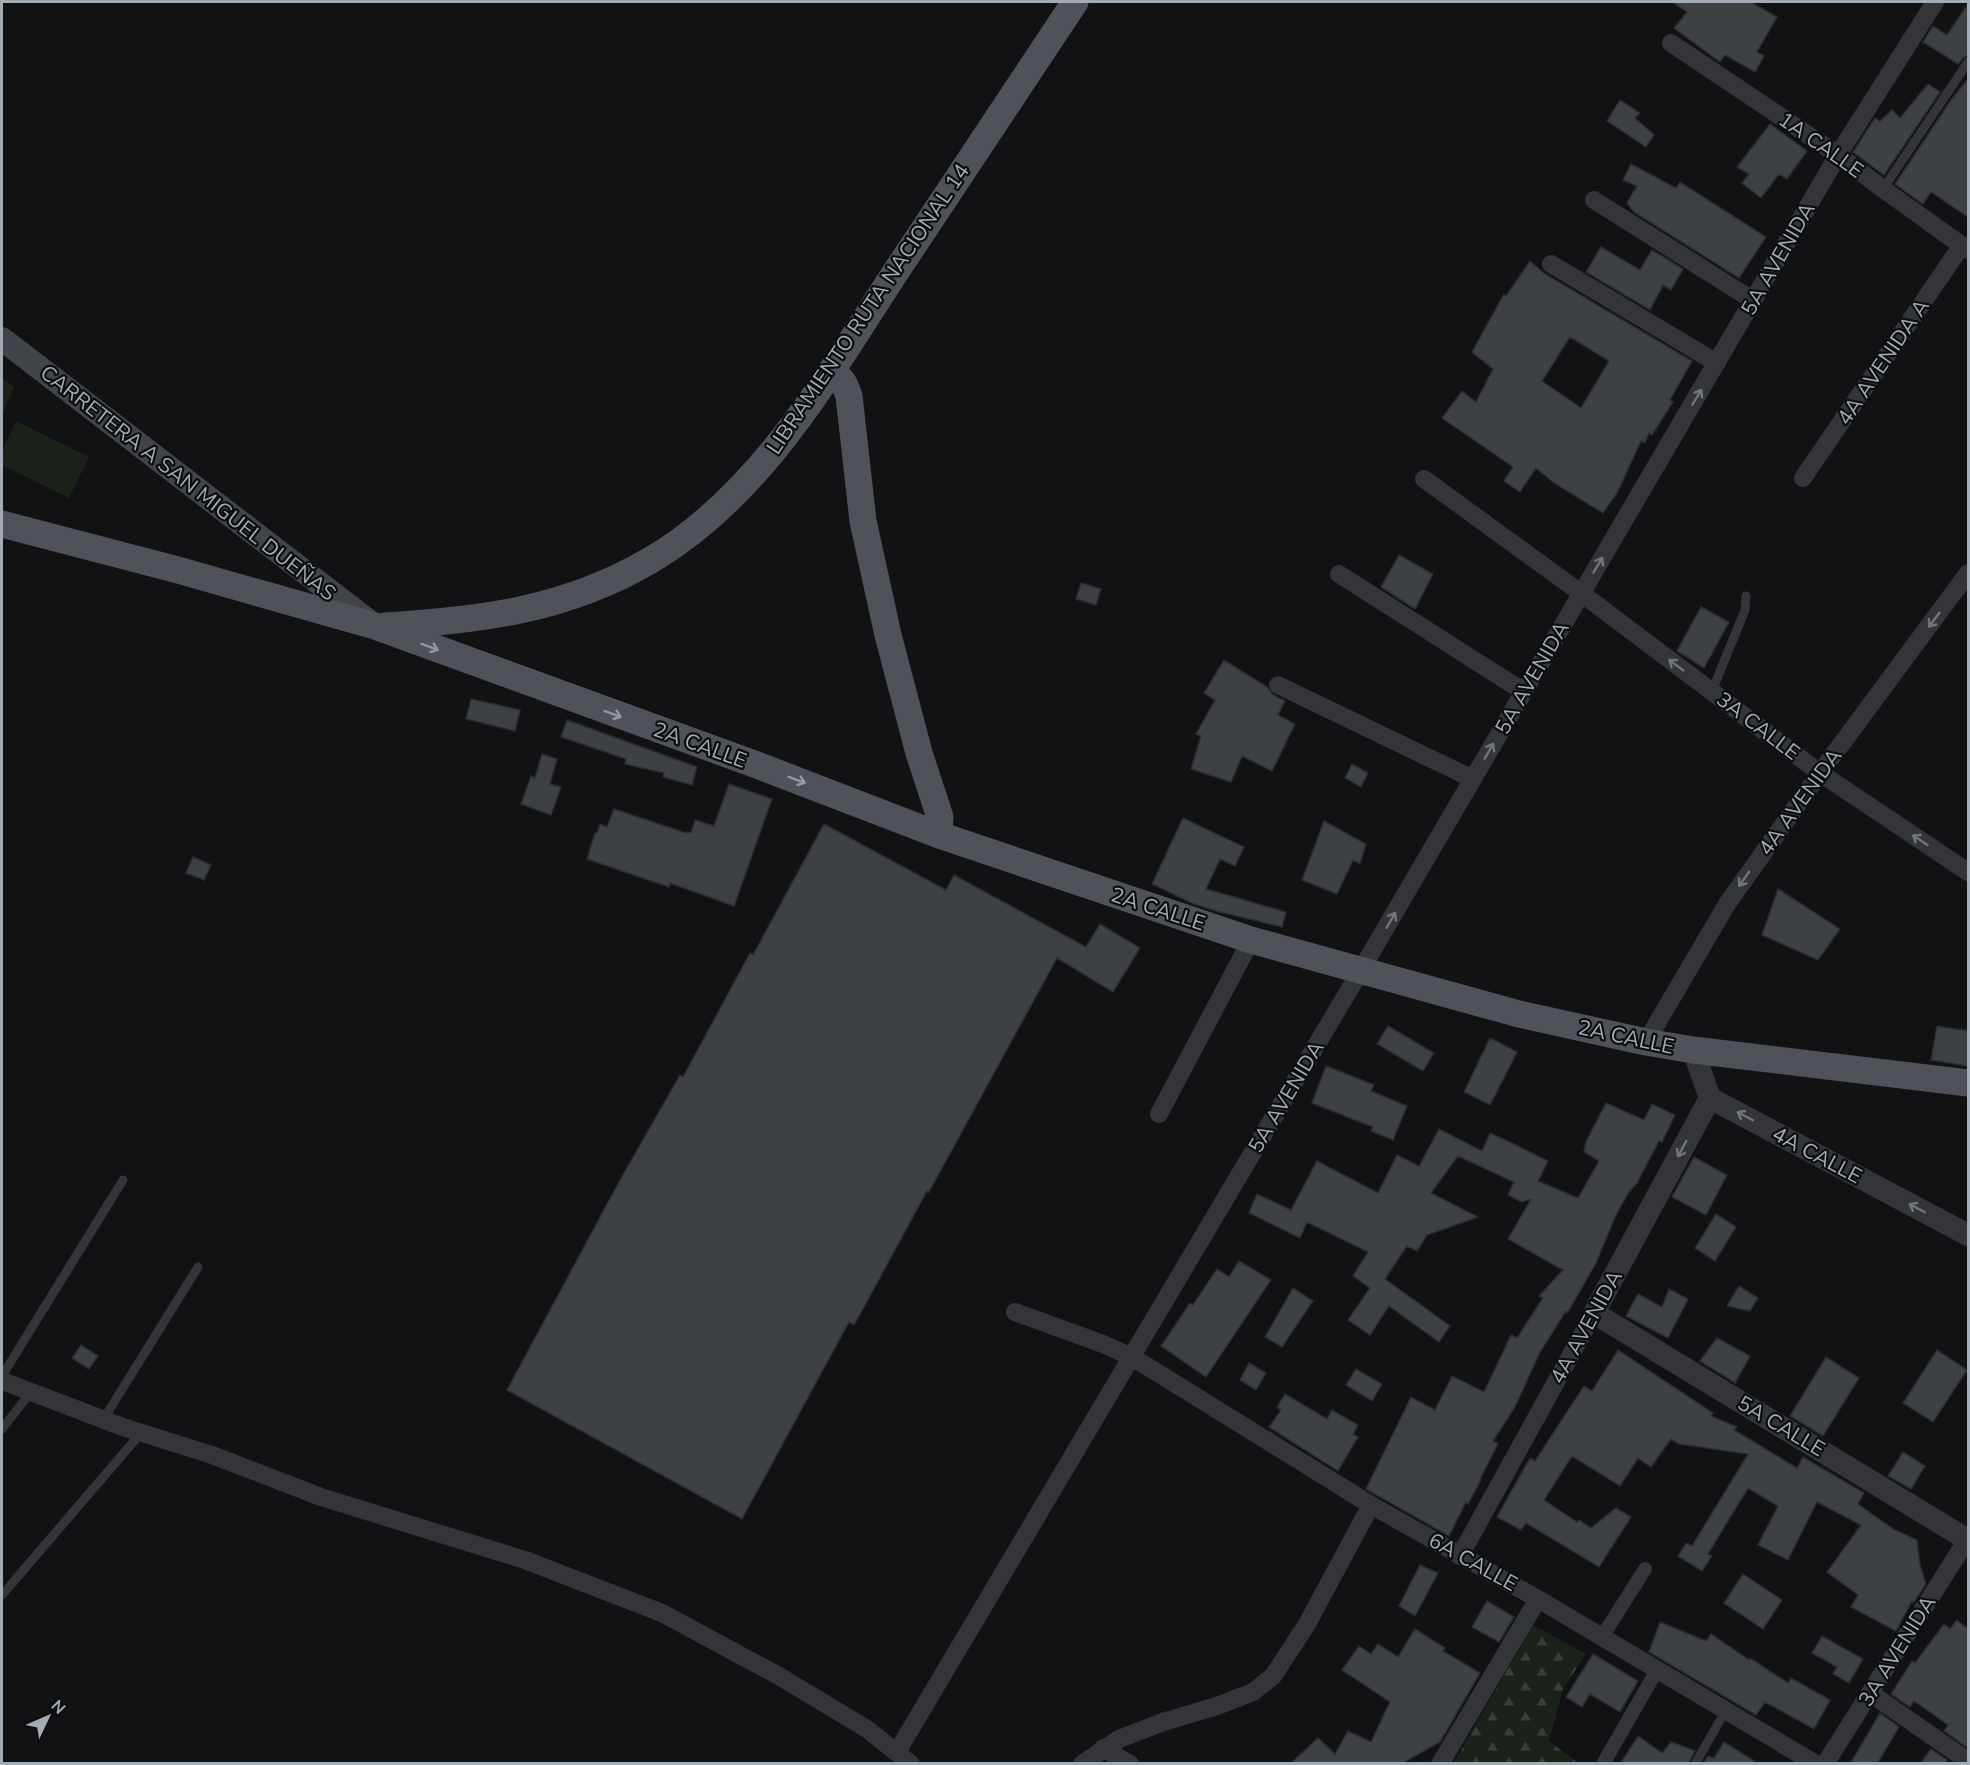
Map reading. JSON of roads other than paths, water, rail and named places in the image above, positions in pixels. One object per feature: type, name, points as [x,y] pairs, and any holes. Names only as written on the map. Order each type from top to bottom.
[{"type":"main road","name":"LIBRAMIENTO RUTA NACIONAL 14","points":[[375,627],[463,621],[500,615],[547,605],[585,592],[652,560],[732,498],[777,446],[830,372],[1076,2]]},
{"type":"main road","name":"CARRETERA A SAN MIGUEL DUEÑAS","points":[[2,339],[375,627]]},
{"type":"main road","points":[[830,372],[845,383],[849,396],[863,521],[888,635],[919,753],[940,817],[939,835]]},
{"type":"main road","name":"2A CALLE","points":[[2,524],[178,570],[375,627],[757,765],[939,835],[1251,940],[1519,1014],[1647,1042],[1693,1050],[1968,1083]]},
{"type":"street","name":"5A AVENIDA","points":[[904,1758],[1132,1357],[1718,363],[1838,154],[1935,2]]},
{"type":"street","name":"1A CALLE","points":[[1671,43],[1838,154],[1965,248]]},
{"type":"street","points":[[1593,201],[1754,301]]},
{"type":"street","name":"4A AVENIDA A","points":[[1803,478],[1965,248]]},
{"type":"street","points":[[1551,264],[1718,363]]},
{"type":"street","name":"3A CALLE","points":[[1424,479],[1581,593],[1820,773],[1968,872]]},
{"type":"street","name":"4A AVENIDA","points":[[1647,1042],[1727,904],[1820,773],[1968,573]]},
{"type":"street","points":[[1339,574],[1524,692]]},
{"type":"street","points":[[1278,685],[1473,780]]},
{"type":"street","points":[[1159,1114],[1251,940]]},
{"type":"street","points":[[1693,1050],[1710,1098]]},
{"type":"street","name":"4A AVENIDA","points":[[1460,1556],[1710,1098]]},
{"type":"street","name":"4A CALLE","points":[[1710,1098],[1968,1236]]},
{"type":"street","name":"6A CALLE","points":[[1015,1312],[1132,1357],[1371,1505],[1538,1599],[1726,1710],[1808,1762]]},
{"type":"street","name":"5A CALLE","points":[[1594,1312],[1968,1539]]},
{"type":"street","points":[[2,1381],[103,1420],[212,1455],[321,1497],[525,1560],[662,1613],[779,1676],[867,1729],[904,1758]]},
{"type":"street","points":[[1082,1764],[1119,1739],[1253,1692],[1273,1676],[1307,1624],[1371,1505]]},
{"type":"street","name":"3A AVENIDA","points":[[1825,1764],[1968,1539]]},
{"type":"street","points":[[1602,1637],[1645,1569]]},
{"type":"street","points":[[1440,1764],[1538,1599]]},
{"type":"street","points":[[1603,1764],[1657,1670]]},
{"type":"street","points":[[1870,1693],[1968,1761]]},
{"type":"street","points":[[1103,1748],[1130,1764]]},
{"type":"lane","points":[[1883,189],[1968,62]]},
{"type":"lane","points":[[1712,692],[1745,610],[1746,596]]},
{"type":"lane","points":[[2,1376],[123,1180]]},
{"type":"lane","points":[[103,1420],[198,1267]]},
{"type":"lane","points":[[2,1429],[30,1393]]},
{"type":"lane","points":[[2,1595],[141,1433]]},
{"type":"lane","points":[[1695,1764],[1726,1710]]}]
